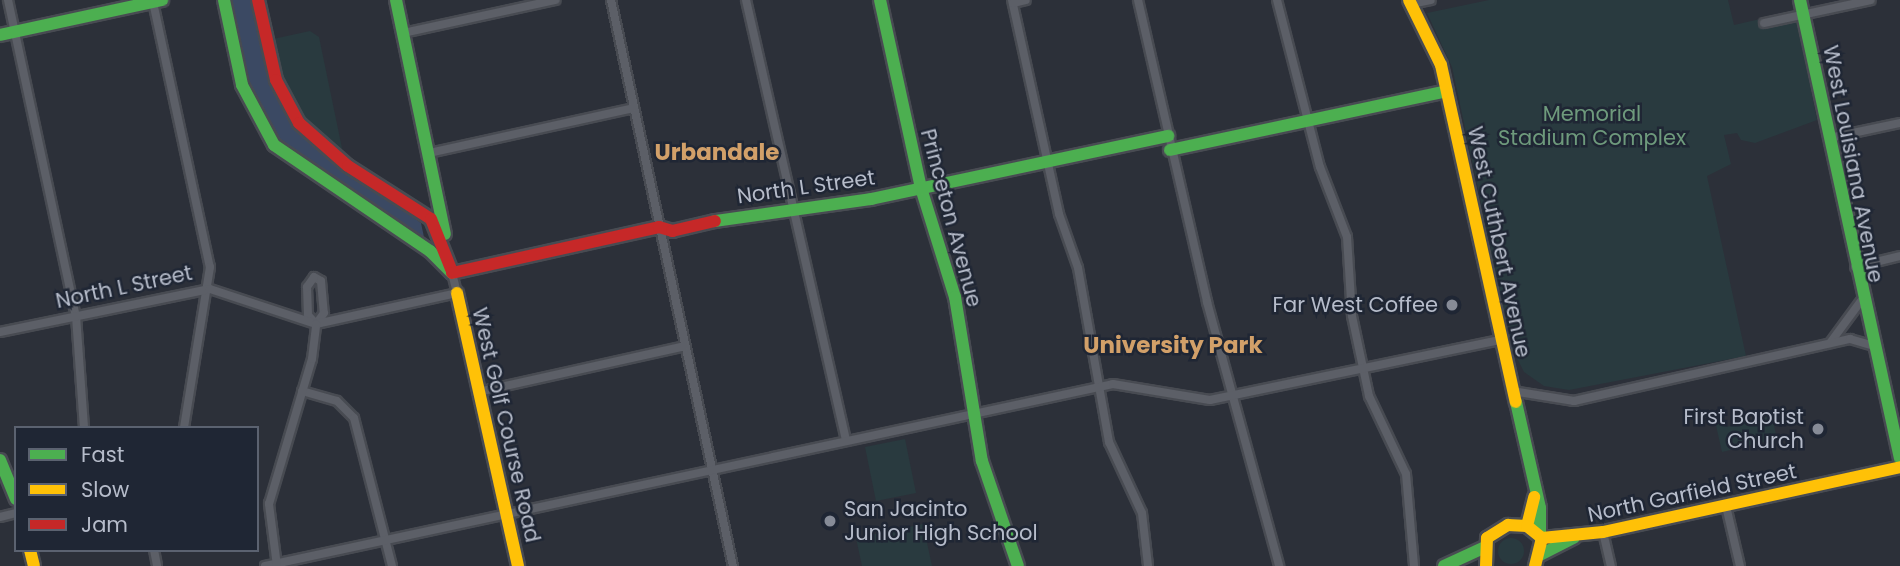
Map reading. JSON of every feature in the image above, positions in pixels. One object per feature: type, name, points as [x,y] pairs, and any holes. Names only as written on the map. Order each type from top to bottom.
[{"type":"street","points":[[8,0],[76,316],[83,426]]},
{"type":"street","points":[[224,0],[243,85],[274,145],[430,251],[452,273]]},
{"type":"street","points":[[258,0],[276,80],[299,123],[348,166],[431,219],[444,238],[457,293],[316,324]]},
{"type":"street","points":[[396,0],[452,273]]},
{"type":"street","points":[[403,33],[555,0]]},
{"type":"street","points":[[611,0],[733,566]]},
{"type":"street","points":[[746,0],[846,440]]},
{"type":"street","name":"Princeton Avenue","points":[[880,0],[921,188],[955,297],[972,412],[1017,566]]},
{"type":"street","points":[[1026,0],[1012,1],[1047,162],[1078,268],[1096,387],[1109,442],[1142,513],[1148,566]]},
{"type":"street","points":[[1138,0],[1170,150],[1237,395],[1279,566]]},
{"type":"street","points":[[1277,0],[1279,26],[1302,79],[1320,167],[1347,237],[1363,370],[1378,421],[1406,474],[1414,566]]},
{"type":"street","points":[[1410,2],[1432,0]]},
{"type":"street","name":"West Louisiana Avenue","points":[[1800,0],[1861,301],[1900,458]]},
{"type":"street","points":[[1763,23],[1871,0]]},
{"type":"street","points":[[0,35],[157,1],[210,289],[184,426]]},
{"type":"street","name":"West Cuthbert Avenue","points":[[1410,2],[1447,91],[1534,497],[1544,525],[1541,537]]},
{"type":"street","points":[[1170,150],[1447,91]]},
{"type":"street","points":[[429,153],[634,108]]},
{"type":"street","points":[[1829,138],[1900,123]]},
{"type":"street","name":"North L Street","points":[[452,273],[659,227],[672,231],[791,206],[921,188],[1168,136]]},
{"type":"street","points":[[1855,267],[1900,256]]},
{"type":"street","points":[[277,565],[269,504],[302,391],[316,324],[324,313],[321,281],[314,277],[308,306],[316,324]]},
{"type":"street","name":"North L Street","points":[[0,332],[210,289],[316,324]]},
{"type":"street","name":"West Golf Course Road","points":[[457,293],[517,566]]},
{"type":"street","points":[[1830,344],[1861,301]]},
{"type":"street","points":[[1511,391],[1574,401],[1850,339],[1871,345]]},
{"type":"street","points":[[265,566],[711,467],[1096,387],[1129,385],[1210,400],[1500,340]]},
{"type":"street","points":[[478,392],[685,346]]},
{"type":"street","points":[[302,391],[337,401],[354,418],[392,566]]},
{"type":"street","points":[[0,460],[14,494]]},
{"type":"street","name":"North Garfield Street","points":[[1574,538],[1900,467]]},
{"type":"street","name":"West Cuthbert Avenue","points":[[1527,526],[1534,497]]},
{"type":"street","points":[[1726,506],[1740,566]]},
{"type":"street","points":[[1444,566],[1483,548],[1500,526],[1527,526],[1541,537],[1574,538]]},
{"type":"street","points":[[1603,532],[1611,566]]},
{"type":"street","points":[[1537,561],[1541,537]]},
{"type":"street","points":[[1537,561],[1574,538]]},
{"type":"street","points":[[1483,548],[1486,566]]},
{"type":"street","points":[[1472,566],[1479,566]]},
{"type":"green space","name":"Memorial Stadium Complex","points":[[1489,0],[1728,0],[1734,25],[1795,11],[1817,120],[1755,143],[1741,140],[1737,133],[1724,135],[1731,164],[1707,176],[1746,356],[1569,390],[1544,386],[1524,372],[1512,348],[1452,67],[1427,13]]},
{"type":"green space","points":[[310,31],[319,37],[343,153],[305,121],[282,77],[273,39]]},
{"type":"green space","points":[[1772,416],[1777,439],[1722,452],[1715,421],[1723,419],[1726,427]]},
{"type":"green space","points":[[905,439],[916,493],[876,501],[865,447]]},
{"type":"green space","points":[[923,524],[932,566],[862,566],[856,538]]},
{"type":"green space","points":[[1511,538],[1520,542],[1524,551],[1520,560],[1511,564],[1502,560],[1498,551],[1502,542]]},
{"type":"water","points":[[230,0],[250,0],[270,86],[293,128],[421,223],[425,242],[284,147],[252,96]]},
{"type":"traffic: fast","points":[[0,35],[162,0]]},
{"type":"traffic: fast","points":[[224,0],[242,85],[274,145],[430,251],[452,273]]},
{"type":"traffic: fast","points":[[396,0],[445,234]]},
{"type":"traffic: fast","points":[[880,0],[921,188],[955,297],[982,461],[1018,566]]},
{"type":"traffic: fast","points":[[1800,0],[1900,458]]},
{"type":"traffic: fast","points":[[1170,150],[1447,91]]},
{"type":"traffic: fast","points":[[715,221],[871,199],[1168,136]]},
{"type":"traffic: fast","points":[[1516,402],[1540,508],[1540,537]]},
{"type":"traffic: fast","points":[[0,460],[14,494]]},
{"type":"traffic: fast","points":[[1540,555],[1574,538]]},
{"type":"traffic: fast","points":[[1444,566],[1483,548]]},
{"type":"traffic: slow","points":[[1409,0],[1441,65],[1516,402]]},
{"type":"traffic: slow","points":[[457,293],[518,566]]},
{"type":"traffic: slow","points":[[1542,538],[1603,532],[1900,467]]},
{"type":"traffic: slow","points":[[1527,526],[1534,497]]},
{"type":"traffic: slow","points":[[1486,566],[1487,538],[1508,525],[1527,526],[1542,538],[1535,566]]},
{"type":"traffic: slow","points":[[30,552],[34,566]]},
{"type":"traffic: jam","points":[[258,0],[276,80],[299,123],[348,166],[431,219],[451,269]]},
{"type":"traffic: jam","points":[[452,273],[659,227],[672,231],[715,221]]},
{"type":"place","name":"Far West Coffee","points":[[1452,305]]},
{"type":"place","name":"First Baptist Church","points":[[1818,429]]},
{"type":"place","name":"San Jacinto Junior High School","points":[[830,521]]},
{"type":"district","name":"Urbandale","points":[[717,152]]},
{"type":"district","name":"University Park","points":[[1173,345]]}]
